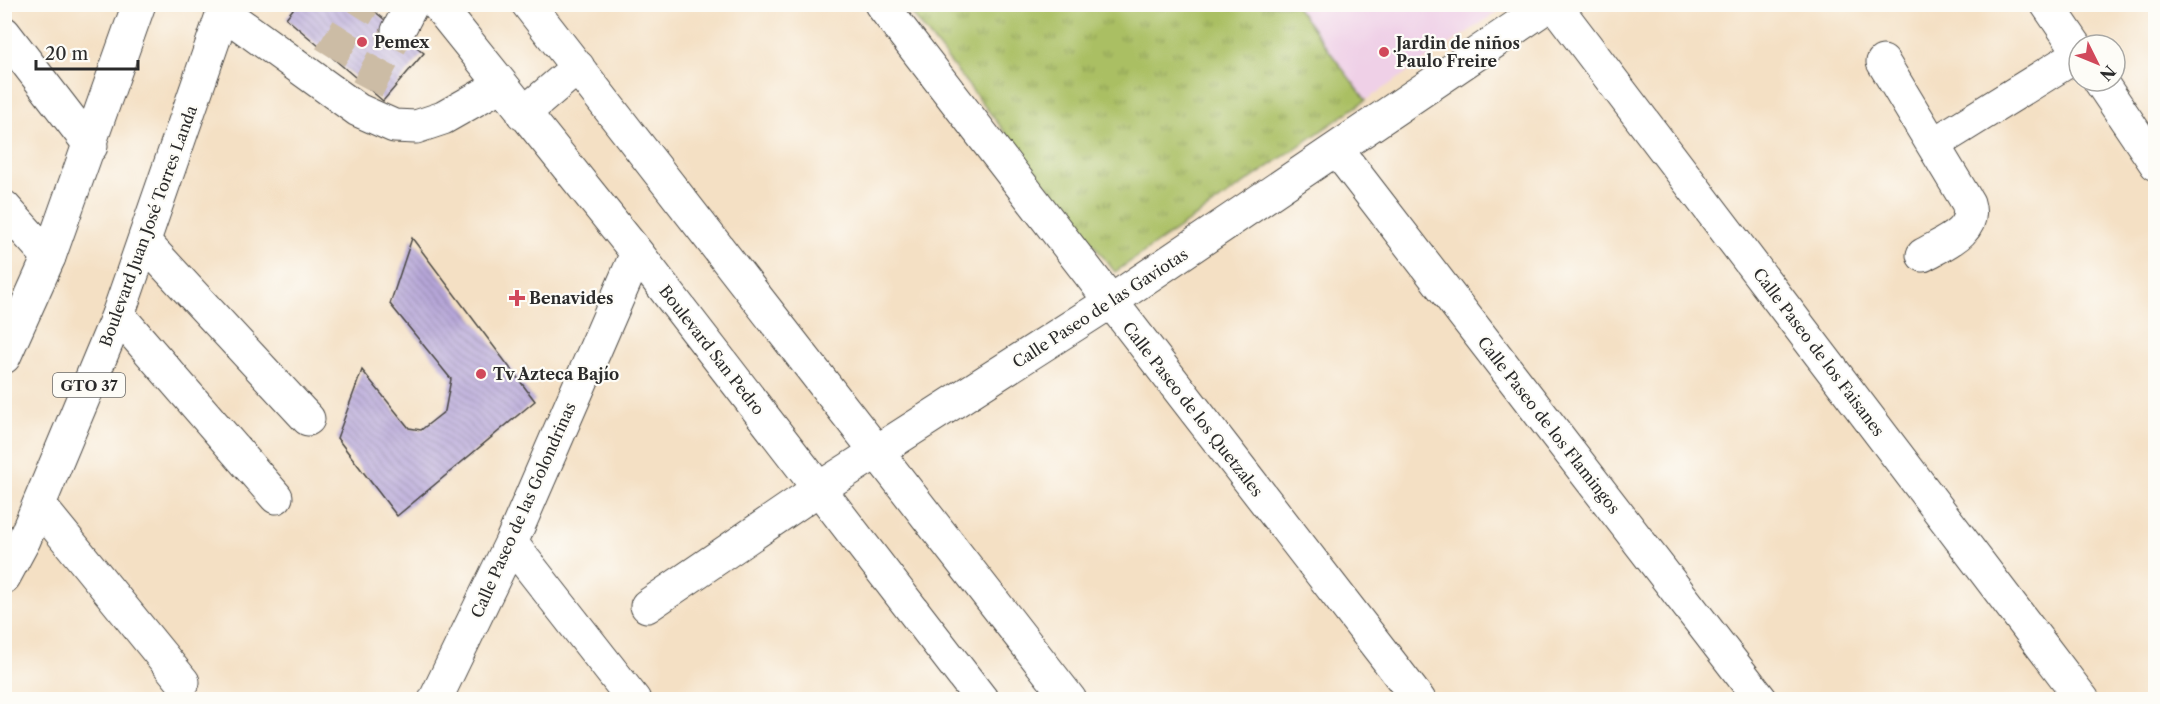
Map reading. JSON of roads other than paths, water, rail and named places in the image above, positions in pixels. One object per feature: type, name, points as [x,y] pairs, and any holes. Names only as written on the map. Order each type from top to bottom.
[{"type":"street","points":[[4,357],[49,257],[91,146],[140,4]]},
{"type":"street","name":"Boulevard San Pedro","points":[[437,4],[523,114],[637,253],[982,699]]},
{"type":"street","points":[[528,4],[1071,699]]},
{"type":"street","name":"Calle Paseo de los Quetzales","points":[[881,4],[1419,699]]},
{"type":"street","name":"Calle Paseo de las Gaviotas","points":[[647,606],[820,488],[1110,302],[1550,4]]},
{"type":"street","name":"Calle Paseo de los Faisanes","points":[[1554,4],[2083,699]]},
{"type":"street","points":[[2047,4],[2067,34]]},
{"type":"street","points":[[226,7],[322,67],[394,126],[416,127],[443,118],[501,85]]},
{"type":"street","name":"Boulevard Juan José Torres Landa","points":[[4,577],[24,540],[118,315],[226,7]]},
{"type":"street","points":[[4,33],[91,146]]},
{"type":"street","points":[[1934,144],[2067,60]]},
{"type":"street","points":[[1883,62],[1934,144],[1968,203],[1971,213],[1969,224],[1958,235],[1923,255]]},
{"type":"street","points":[[523,114],[578,68]]},
{"type":"street","points":[[2108,93],[2156,164]]},
{"type":"street","name":"Calle Paseo de los Flamingos","points":[[1337,150],[1761,699]]},
{"type":"street","points":[[4,207],[49,257]]},
{"type":"street","points":[[144,242],[308,419]]},
{"type":"street","name":"Calle Paseo de las Golondrinas","points":[[435,699],[511,543],[637,253]]},
{"type":"street","points":[[118,315],[276,497]]},
{"type":"street","points":[[39,505],[183,682]]},
{"type":"street","points":[[511,543],[634,699]]},
{"type":"tunnel","points":[[330,57],[363,4]]},
{"type":"tunnel","points":[[367,89],[398,31]]},
{"type":"place","name":"Pemex","points":[[362,42]]},
{"type":"place","name":"Jardin de niños Paulo Freire","points":[[1384,52]]},
{"type":"place","name":"Benavides","points":[[517,298]]},
{"type":"place","name":"Tv Azteca Bajío","points":[[481,374]]}]
